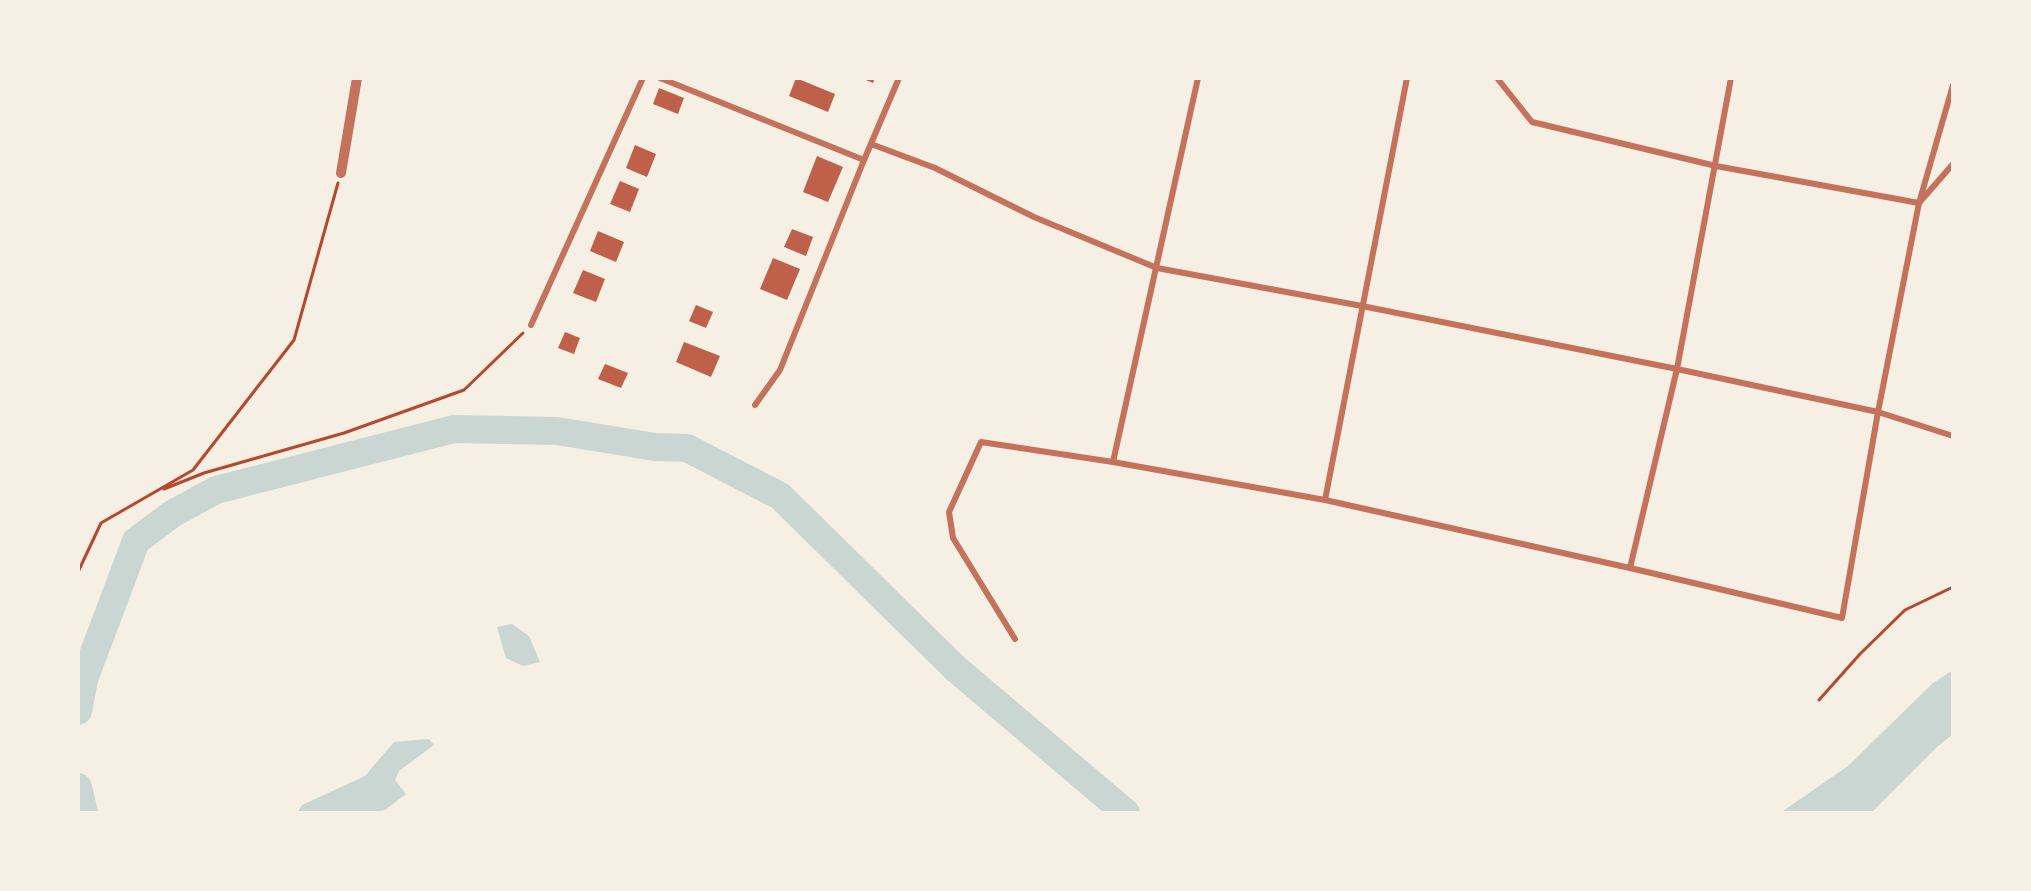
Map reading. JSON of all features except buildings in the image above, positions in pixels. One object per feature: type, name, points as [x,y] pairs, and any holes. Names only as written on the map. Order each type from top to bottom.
[{"type":"street","points":[[340,173],[357,78]]},
{"type":"street","points":[[531,325],[643,78]]},
{"type":"street","points":[[660,78],[864,160]]},
{"type":"street","points":[[755,405],[780,369],[899,78]]},
{"type":"street","points":[[1113,462],[1198,78]]},
{"type":"street","points":[[1325,500],[1407,78]]},
{"type":"street","points":[[1497,78],[1532,122],[1716,166],[1919,203]]},
{"type":"street","points":[[1630,568],[1677,369],[1731,78]]},
{"type":"street","points":[[1015,639],[953,538],[949,512],[981,442],[1113,462],[1325,500],[1842,618],[1878,412],[1919,203],[1953,85]]},
{"type":"street","points":[[871,144],[935,168],[1034,217],[1157,268],[1677,369],[1878,412],[1953,436]]},
{"type":"street","points":[[1919,203],[1953,164]]},
{"type":"path","points":[[78,572],[101,523],[193,470],[294,340],[340,173]]},
{"type":"path","points":[[155,492],[204,473],[344,433],[464,390],[531,325]]},
{"type":"path","points":[[1819,700],[1860,654],[1905,610],[1953,587]]},
{"type":"shaded area","points":[[512,624],[529,636],[540,662],[523,666],[506,658],[497,627]]},
{"type":"shaded area","points":[[1953,670],[1953,734],[1871,813],[1780,813],[1848,766],[1933,683]]},
{"type":"shaded area","points":[[429,739],[434,745],[399,771],[395,780],[406,794],[385,810],[368,813],[297,813],[302,805],[365,776],[394,742]]},
{"type":"waterway","points":[[78,711],[84,679],[136,541],[172,514],[216,490],[454,429],[557,431],[655,447],[687,448],[780,496],[955,668],[1126,813]]},
{"type":"waterway","points":[[78,787],[84,813]]}]
